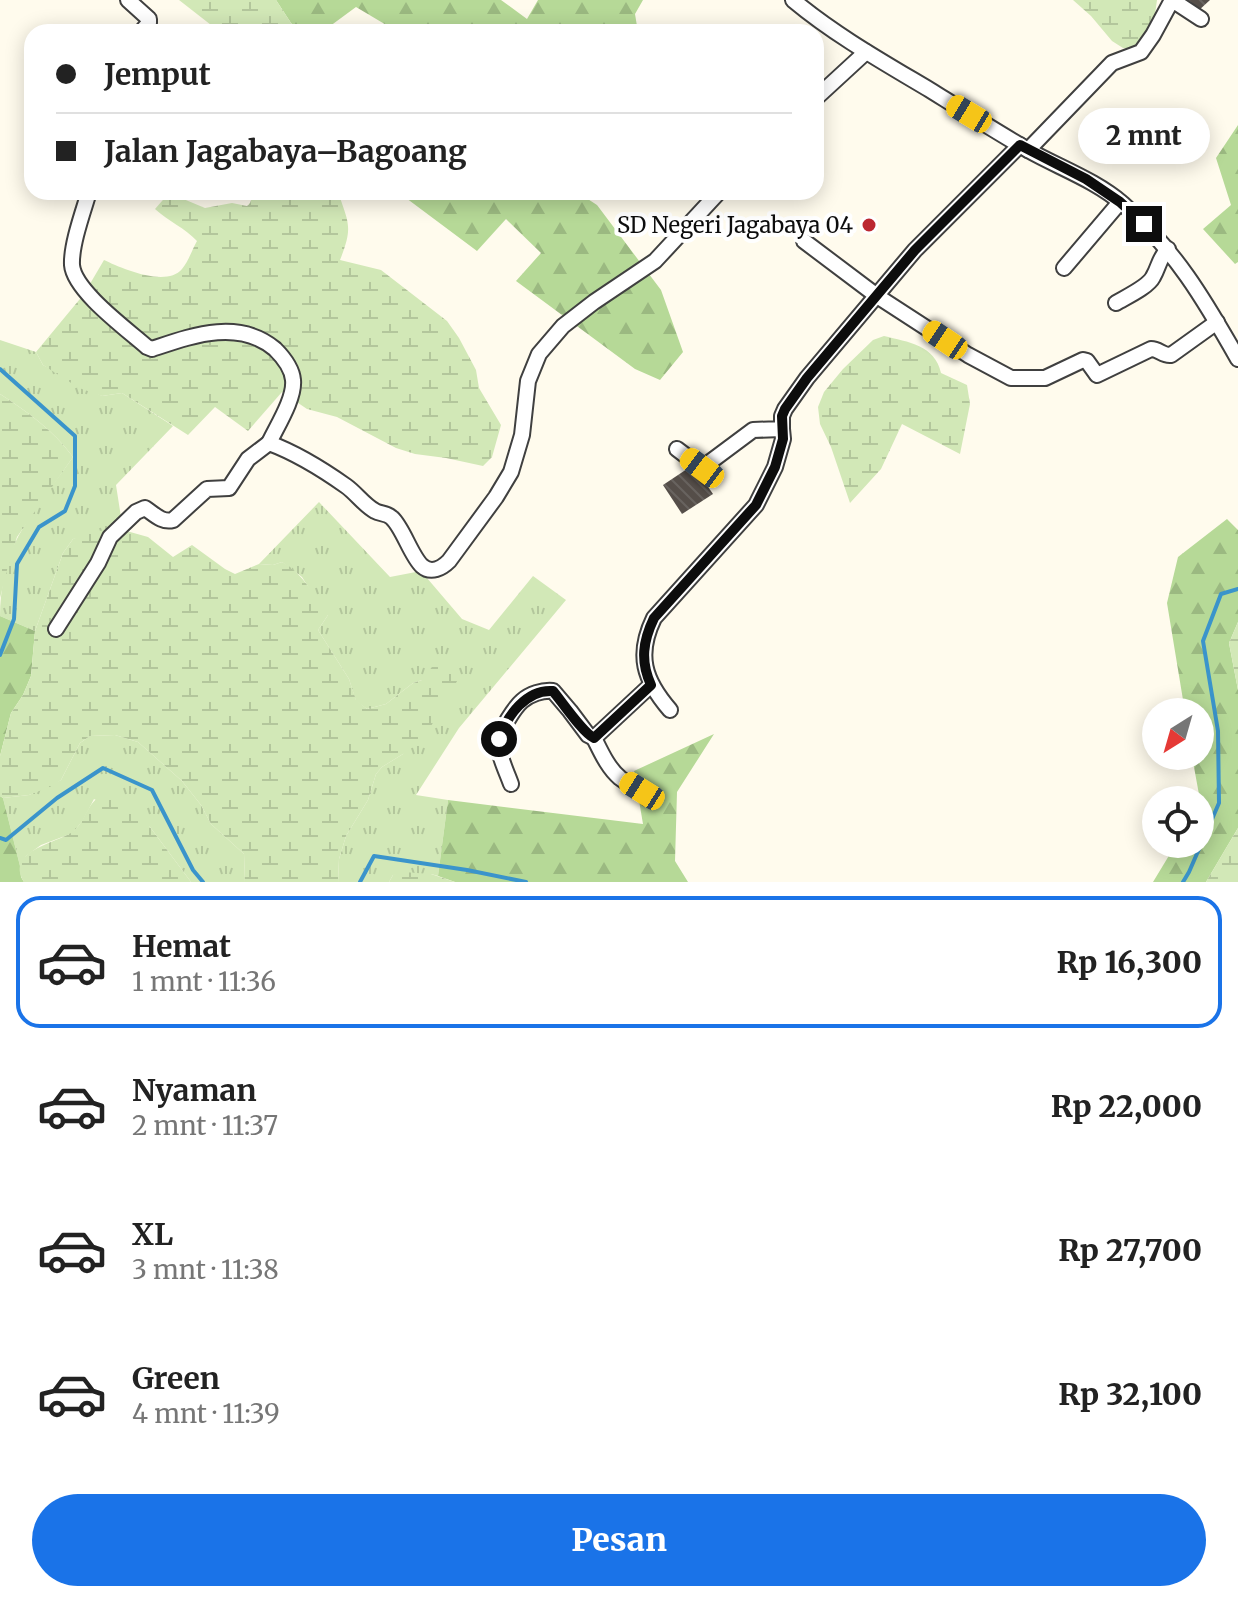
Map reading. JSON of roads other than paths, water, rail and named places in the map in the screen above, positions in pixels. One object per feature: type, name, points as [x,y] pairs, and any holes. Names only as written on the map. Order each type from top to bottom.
[{"type":"street","points":[[128,0],[149,19],[148,24]]},
{"type":"street","points":[[793,0],[866,52],[1024,147],[1086,179],[1120,202],[1168,249],[1188,274],[1238,359]]},
{"type":"street","points":[[670,710],[651,685],[646,672],[643,658],[648,631],[654,618],[756,505],[775,467],[783,439],[782,416],[807,378],[915,250],[1081,96],[1112,63],[1141,52],[1172,0],[1201,19]]},
{"type":"street","points":[[824,91],[866,52]]},
{"type":"street","points":[[56,629],[98,563],[110,537],[136,512],[145,508],[167,522],[207,489],[229,488],[248,459],[269,443],[291,398],[294,380],[280,353],[251,335],[200,333],[152,349],[147,347],[86,293],[76,279],[72,266],[87,200]]},
{"type":"street","points":[[269,443],[322,471],[375,511],[393,518],[422,566],[432,570],[442,568],[496,497],[511,472],[522,435],[528,381],[539,354],[563,326],[655,261],[712,200]]},
{"type":"street","points":[[1064,268],[1120,202]]},
{"type":"street","points":[[804,241],[877,296],[968,355],[1011,378],[1045,378],[1083,360],[1097,375],[1151,349],[1171,355],[1217,322]]},
{"type":"street","points":[[1116,303],[1149,282],[1161,256],[1168,249]]},
{"type":"street","points":[[677,449],[702,468],[753,430],[782,429]]},
{"type":"street","points":[[594,738],[651,685]]},
{"type":"street","points":[[511,784],[499,746],[503,729],[522,701],[543,690],[553,691],[588,735],[594,738],[617,776],[642,791],[647,798]]},
{"type":"waterway","points":[[0,369],[75,436],[75,486],[65,511],[39,527],[17,564],[14,619],[0,655]]},
{"type":"waterway","points":[[1183,882],[1219,803],[1218,731],[1203,641],[1221,594],[1238,589]]},
{"type":"waterway","points":[[0,838],[6,840],[57,798],[103,768],[152,790],[193,870],[203,882]]},
{"type":"waterway","points":[[360,882],[374,856],[526,882]]},
{"type":"place","name":"SD Negeri Jagabaya 04","points":[[869,225]]}]
